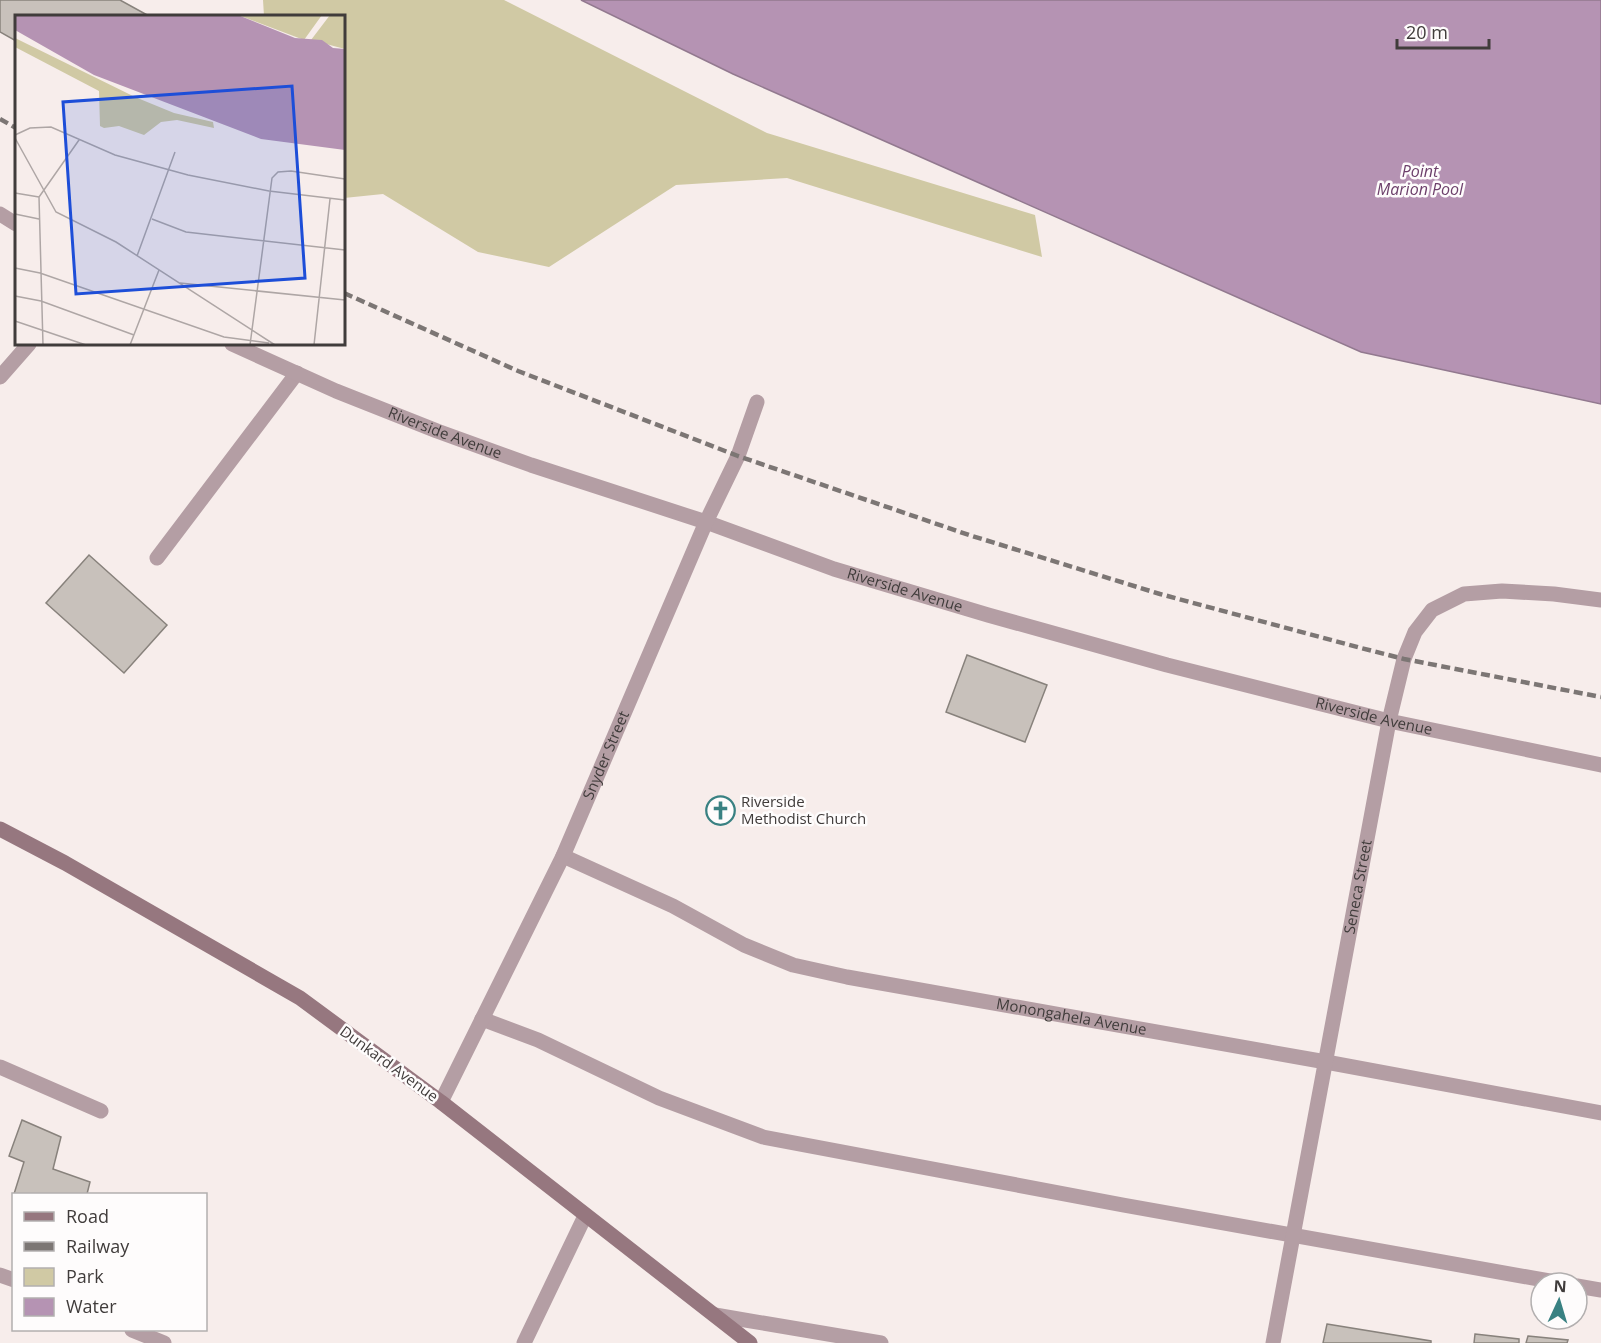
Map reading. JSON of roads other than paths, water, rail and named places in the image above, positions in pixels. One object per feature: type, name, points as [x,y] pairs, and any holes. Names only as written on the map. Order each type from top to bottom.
[{"type":"main road","name":"Dunkard Avenue","points":[[0,829],[65,863],[300,998],[441,1102],[750,1343]]},
{"type":"street","points":[[0,214],[15,223]]},
{"type":"street","points":[[0,377],[28,345]]},
{"type":"street","name":"Riverside Avenue","points":[[234,345],[336,391],[436,431],[531,465],[706,522],[834,569],[1167,665],[1389,721],[1601,765]]},
{"type":"street","points":[[157,558],[297,373]]},
{"type":"street","name":"Snyder Street","points":[[441,1102],[563,856],[706,522],[738,456],[757,402]]},
{"type":"street","name":"Seneca Street","points":[[1273,1343],[1389,721],[1404,659],[1415,632],[1432,610],[1464,594],[1502,591],[1601,600]]},
{"type":"street","name":"Monongahela Avenue","points":[[563,856],[673,906],[744,945],[793,965],[847,977],[1601,1113]]},
{"type":"street","points":[[482,1019],[537,1040],[659,1098],[763,1137],[1529,1277]]},
{"type":"street","points":[[0,1067],[101,1111]]},
{"type":"street","points":[[524,1343],[585,1216]]},
{"type":"street","points":[[715,1316],[881,1343]]},
{"type":"street","points":[[137,1331],[164,1343]]},
{"type":"water","name":"Point Marion Pool","points":[[581,0],[1601,0],[1601,404],[1361,352],[733,74]]},
{"type":"railway","points":[[0,119],[15,127]]},
{"type":"railway","points":[[345,293],[518,371],[738,456],[969,535],[1160,594],[1361,648],[1404,659],[1601,697]]},
{"type":"place","name":"Riverside Methodist Church","points":[[720,811]]}]
